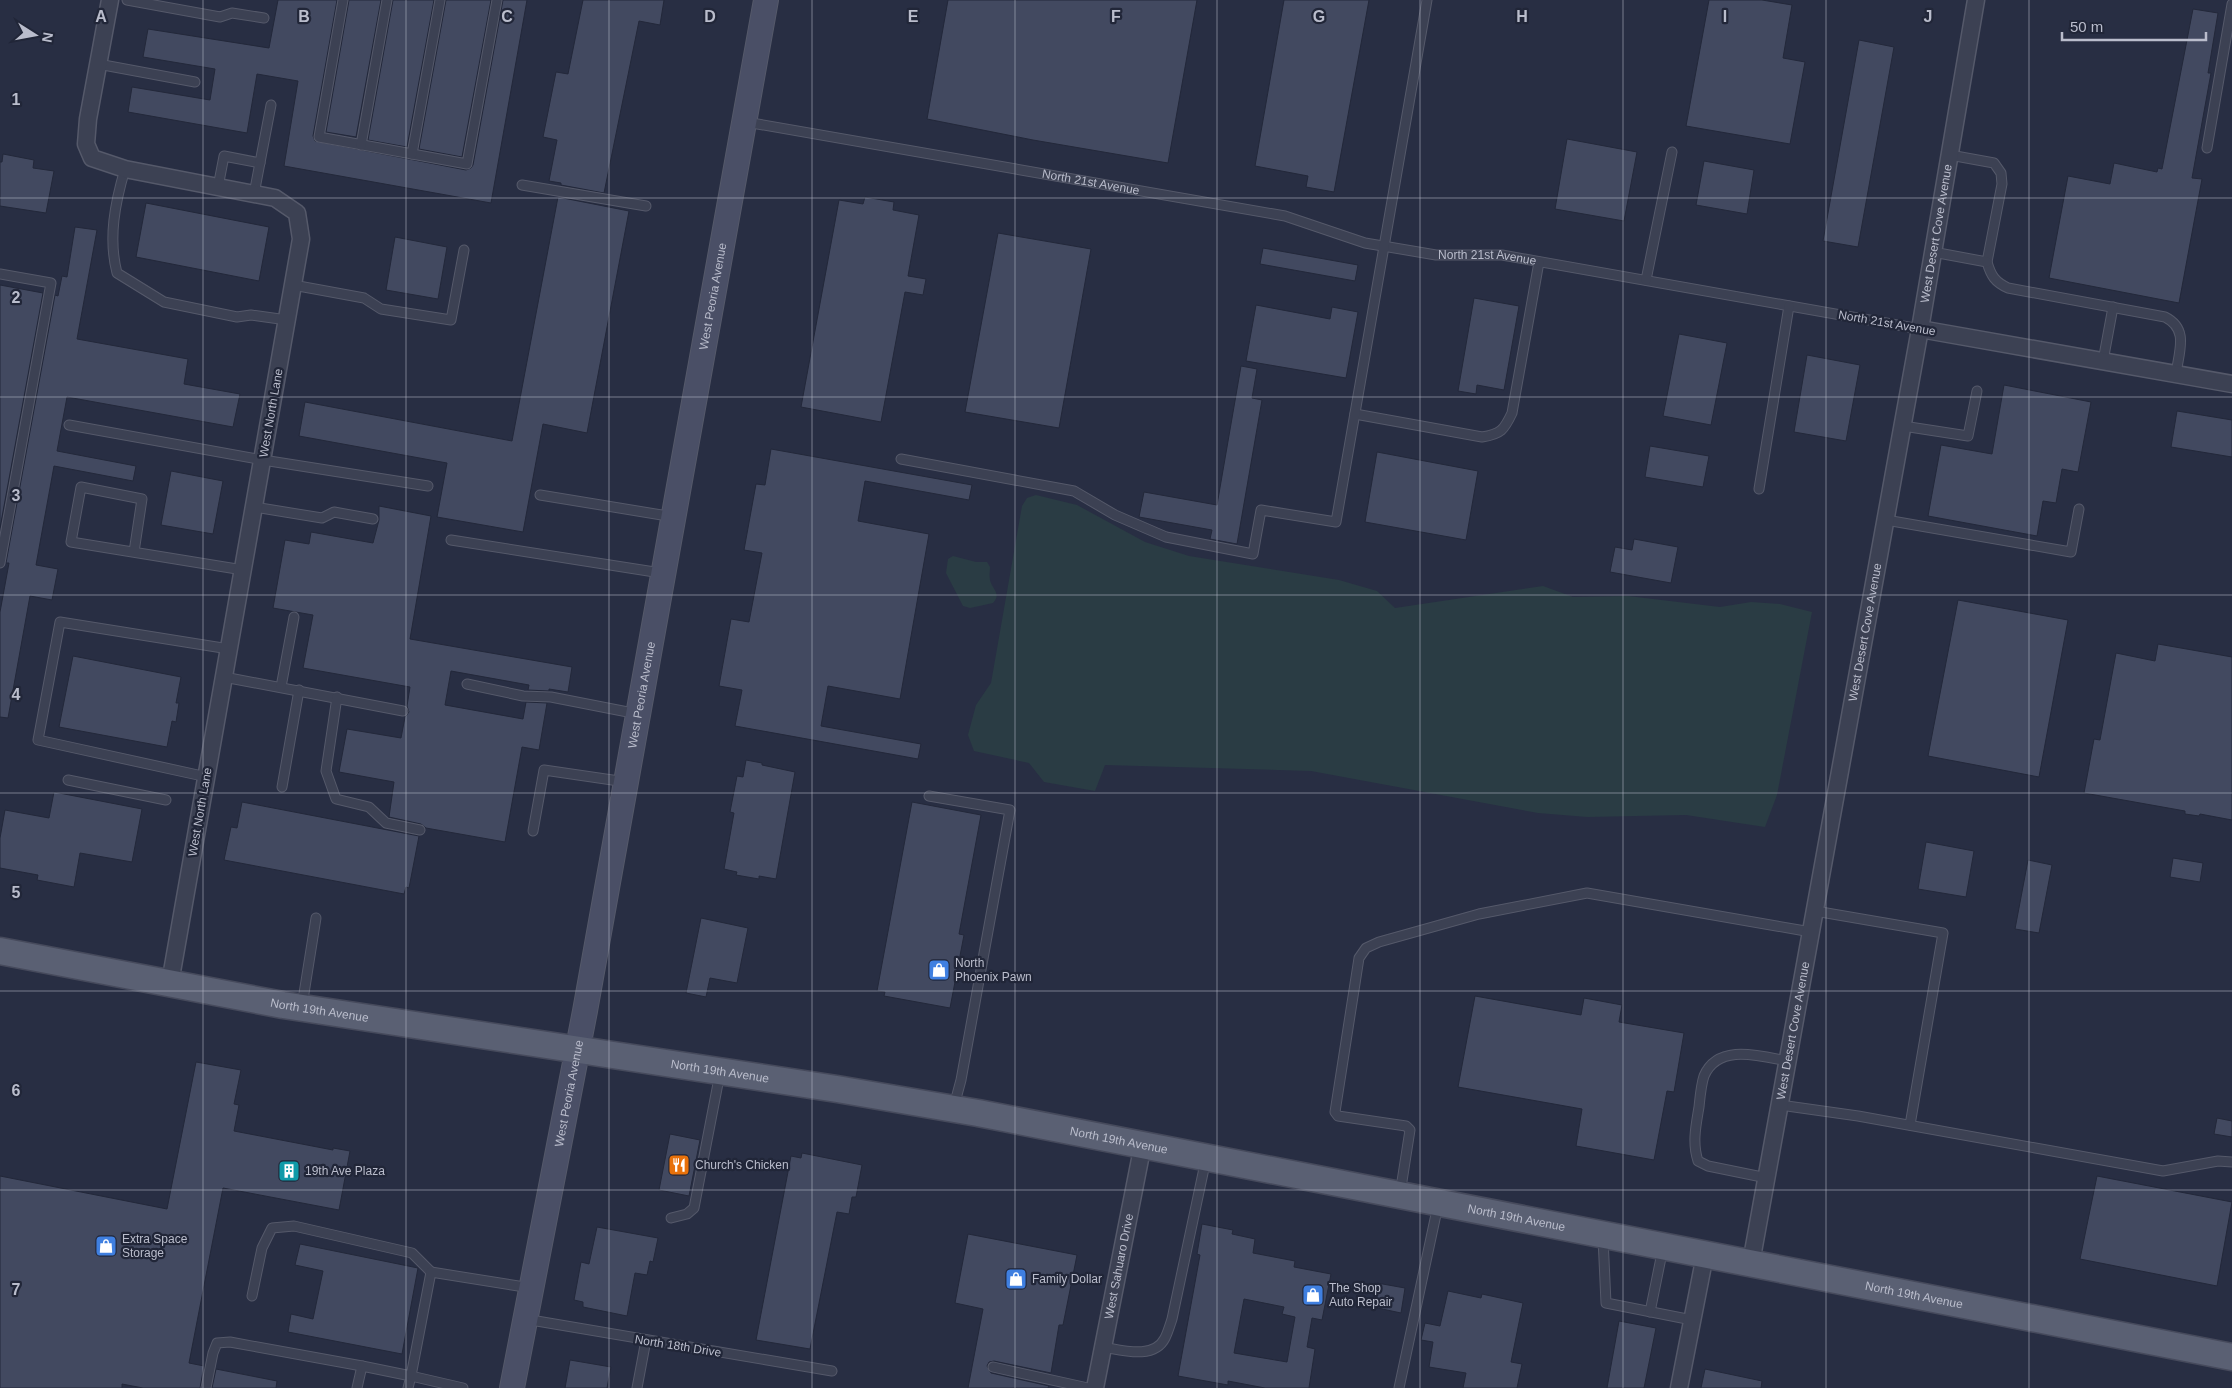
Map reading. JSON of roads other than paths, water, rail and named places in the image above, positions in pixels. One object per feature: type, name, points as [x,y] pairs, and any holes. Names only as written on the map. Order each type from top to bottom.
[{"type":"main road","name":"West Peoria Avenue","points":[[512,1388],[577,1052],[746,122],[766,0]]},
{"type":"main road","name":"North 19th Avenue","points":[[0,951],[302,1008],[954,1109],[1143,1144],[2232,1357]]},
{"type":"street","name":"West North Lane","points":[[110,0],[88,119],[86,144],[92,158],[125,169],[275,198],[297,213],[301,239],[170,983]]},
{"type":"street","name":"West Desert Cove Avenue","points":[[1751,1263],[1903,426],[1976,0]]},
{"type":"street","name":"North 21st Avenue","points":[[1920,329],[2232,384]]},
{"type":"street","name":"West Sahuaro Drive","points":[[1095,1388],[1143,1144]]},
{"type":"street","points":[[1679,1388],[1705,1255]]},
{"type":"lane","points":[[127,0],[220,17],[232,13],[264,18]]},
{"type":"lane","points":[[343,0],[319,137],[467,164],[497,0]]},
{"type":"lane","points":[[361,145],[387,0]]},
{"type":"lane","points":[[412,154],[440,0]]},
{"type":"lane","points":[[901,460],[1074,491],[1115,515],[1166,537],[1254,554],[1262,510],[1336,522],[1427,0]]},
{"type":"lane","points":[[2207,148],[2232,4]]},
{"type":"lane","points":[[98,64],[195,82]]},
{"type":"lane","points":[[254,194],[271,105]]},
{"type":"lane","name":"North 21st Avenue","points":[[746,122],[1286,216],[1365,243],[1436,255],[1502,255],[1920,329]]},
{"type":"lane","points":[[1646,280],[1672,152]]},
{"type":"lane","points":[[1950,155],[1994,163],[2001,173],[2002,184],[1988,262],[1990,274],[1997,283],[2008,288],[2165,317],[2174,322],[2180,329],[2181,338],[2176,374]]},
{"type":"lane","points":[[218,187],[224,156],[260,163]]},
{"type":"lane","points":[[125,169],[115,201],[113,256],[116,273],[164,302],[237,317],[251,315],[287,320]]},
{"type":"lane","points":[[522,185],[646,206]]},
{"type":"lane","points":[[294,285],[364,298],[381,309],[451,320],[464,250]]},
{"type":"lane","points":[[1933,252],[1988,262]]},
{"type":"lane","points":[[1355,414],[1482,437],[1493,435],[1504,429],[1512,413],[1539,262]]},
{"type":"lane","points":[[0,274],[51,283],[0,563]]},
{"type":"lane","points":[[1759,489],[1789,306]]},
{"type":"lane","points":[[2103,361],[2113,308]]},
{"type":"lane","points":[[1903,426],[1968,436],[1977,391]]},
{"type":"lane","points":[[69,425],[263,460],[428,486]]},
{"type":"lane","points":[[134,552],[142,499],[80,487],[72,542],[243,570]]},
{"type":"lane","points":[[540,495],[674,517]]},
{"type":"lane","points":[[254,507],[322,518],[334,512],[373,519]]},
{"type":"lane","points":[[1886,520],[2071,552],[2079,509]]},
{"type":"lane","points":[[451,540],[664,574]]},
{"type":"lane","points":[[281,687],[294,617]]},
{"type":"lane","points":[[206,777],[38,740],[60,622],[229,649]]},
{"type":"lane","points":[[224,677],[403,711]]},
{"type":"lane","points":[[467,684],[523,696],[551,697],[638,714]]},
{"type":"lane","points":[[282,787],[299,690]]},
{"type":"lane","points":[[337,698],[326,771],[336,799],[370,807],[386,823],[420,830]]},
{"type":"lane","points":[[533,831],[544,770],[626,782]]},
{"type":"lane","points":[[68,780],[166,800]]},
{"type":"lane","points":[[929,796],[1010,810],[961,1080],[954,1109]]},
{"type":"lane","points":[[1400,1195],[1410,1130],[1406,1126],[1338,1116],[1335,1112],[1359,958],[1366,948],[1378,942],[1479,914],[1587,892],[1811,932]]},
{"type":"lane","points":[[1815,911],[1943,933],[1910,1125]]},
{"type":"lane","points":[[302,1008],[316,918]]},
{"type":"lane","points":[[1766,1178],[1708,1166],[1698,1160],[1695,1152],[1695,1132],[1704,1077],[1711,1065],[1723,1057],[1737,1053],[1788,1062]]},
{"type":"lane","points":[[671,1218],[687,1214],[694,1208],[720,1072]]},
{"type":"lane","points":[[1780,1105],[1910,1125],[2164,1171],[2218,1161],[2232,1162]]},
{"type":"lane","points":[[1103,1347],[1132,1352],[1146,1351],[1158,1346],[1165,1338],[1172,1319],[1207,1157]]},
{"type":"lane","points":[[1399,1388],[1438,1203]]},
{"type":"lane","points":[[252,1296],[262,1248],[272,1228],[294,1226],[412,1253],[431,1272],[531,1288]]},
{"type":"lane","points":[[1603,1235],[1606,1303],[1692,1320]]},
{"type":"lane","points":[[1650,1312],[1663,1247]]},
{"type":"lane","points":[[408,1388],[431,1272]]},
{"type":"lane","name":"North 18th Drive","points":[[525,1318],[832,1371]]},
{"type":"lane","points":[[636,1388],[646,1340]]},
{"type":"lane","points":[[206,1388],[213,1353],[218,1343],[230,1342],[362,1366],[464,1388]]},
{"type":"lane","points":[[357,1388],[362,1366]]},
{"type":"lane","points":[[992,1368],[1088,1388]]},
{"type":"place","name":"North Phoenix Pawn","points":[[939,970]]},
{"type":"place","name":"Church's Chicken","points":[[679,1165]]},
{"type":"place","name":"19th Ave Plaza","points":[[289,1171]]},
{"type":"place","name":"Extra Space Storage","points":[[106,1246]]},
{"type":"place","name":"Family Dollar","points":[[1016,1279]]},
{"type":"place","name":"The Shop Auto Repair","points":[[1313,1295]]}]
